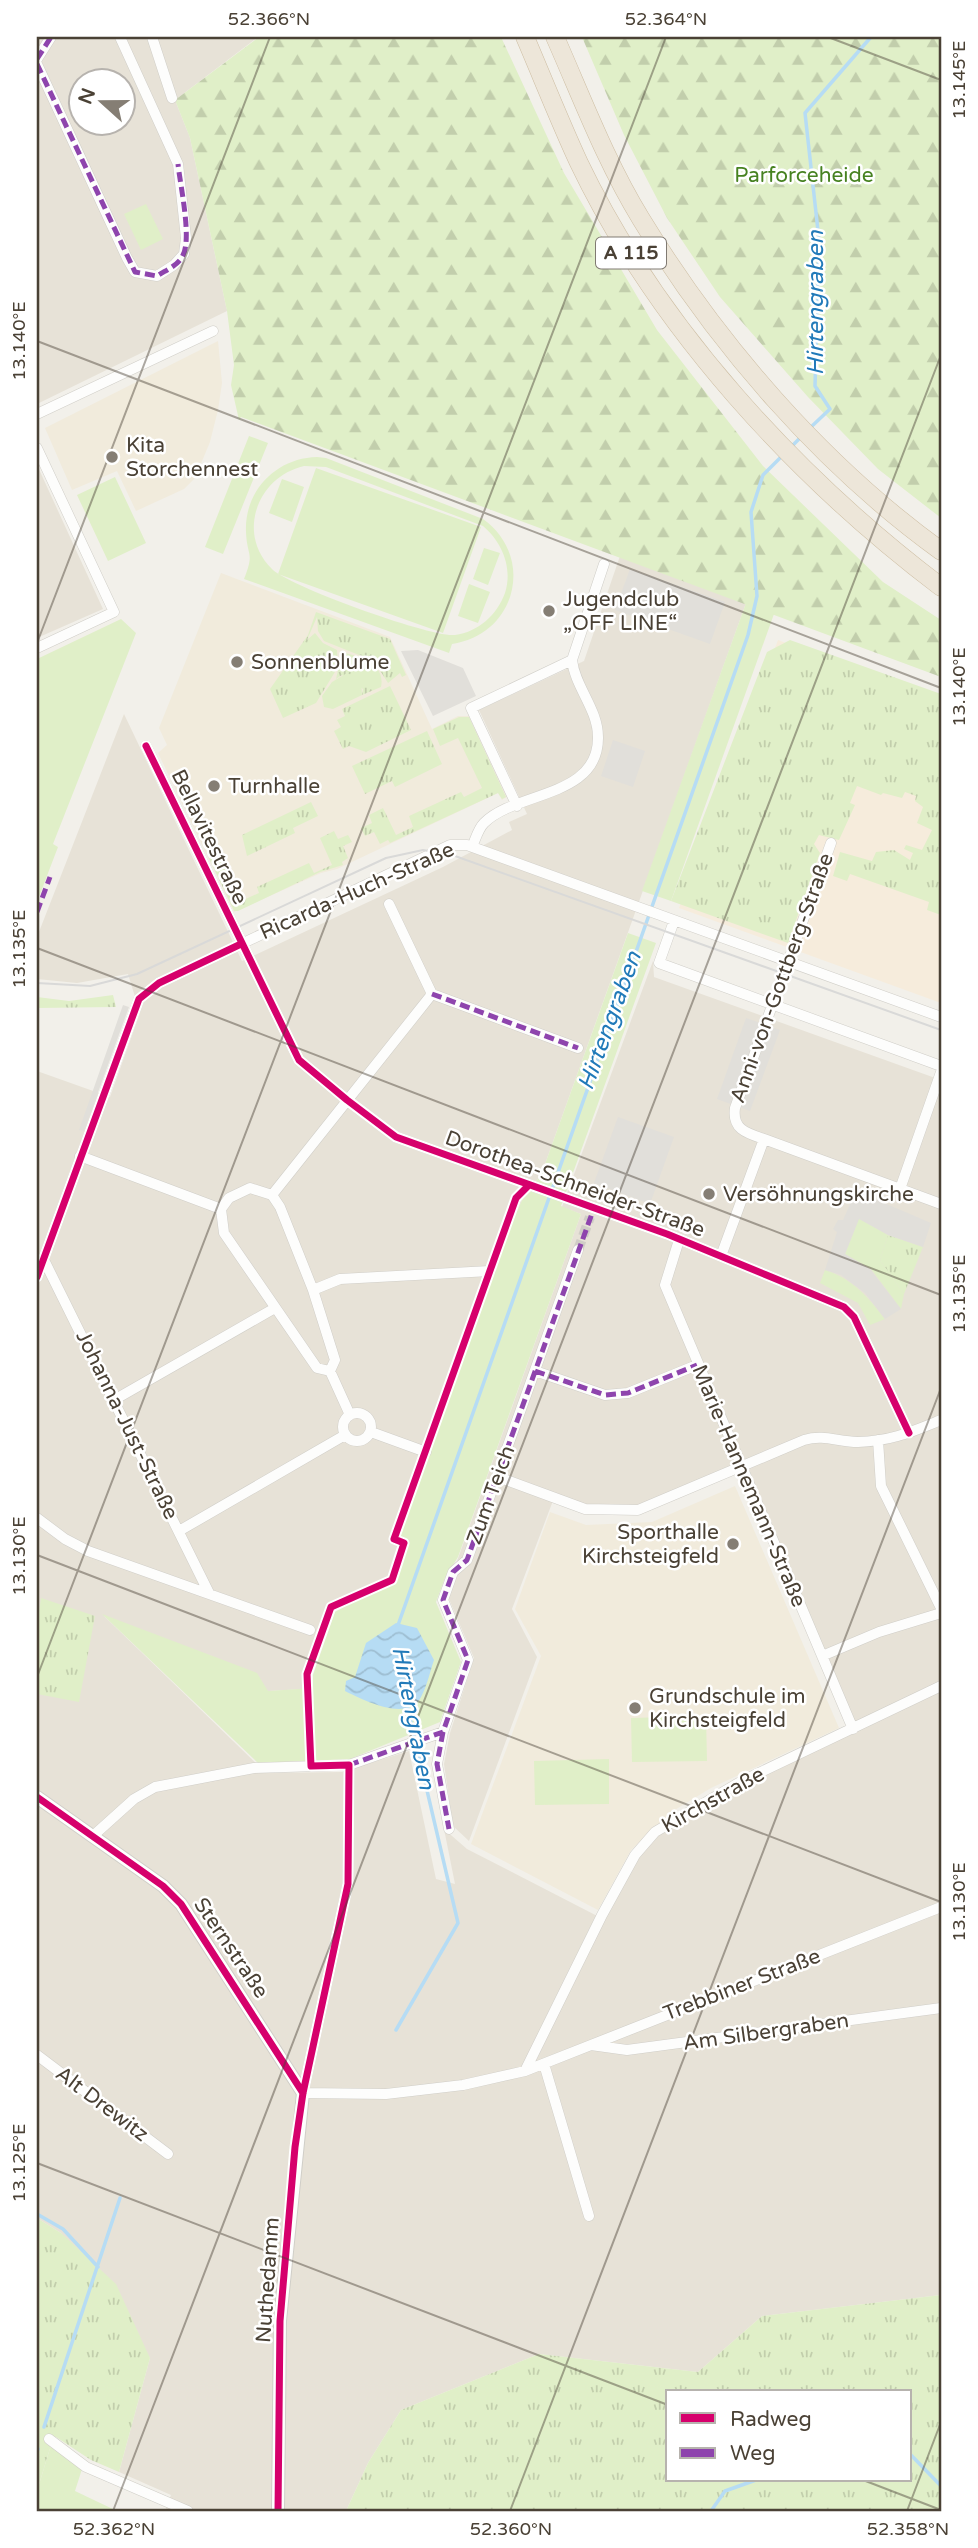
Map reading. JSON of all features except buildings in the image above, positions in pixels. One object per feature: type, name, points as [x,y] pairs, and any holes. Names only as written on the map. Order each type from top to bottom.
[{"type":"highway","name":"A 115","points":[[525,37],[580,164],[619,236],[673,316],[779,443],[883,543],[941,587]]},
{"type":"highway","name":"A 115","points":[[555,37],[602,144],[641,218],[696,300],[797,422],[899,521],[941,551]]},
{"type":"street","points":[[51,37],[37,62],[127,258],[135,272],[156,276],[174,265],[184,254],[186,238],[178,164],[120,37]]},
{"type":"street","points":[[152,37],[172,98]]},
{"type":"street","points":[[37,414],[212,331]]},
{"type":"street","points":[[37,448],[114,612],[37,648]]},
{"type":"street","points":[[472,847],[485,821],[577,779],[596,755],[598,730],[574,674],[572,660],[604,564]]},
{"type":"street","points":[[517,806],[471,708],[572,660]]},
{"type":"street","name":"Bellavitestraße","points":[[146,746],[241,944]]},
{"type":"street","name":"Anni-von-Gottberg-Straße","points":[[764,1139],[746,1133],[733,1118],[771,1004],[831,843]]},
{"type":"street","name":"Ricarda-Huch-Straße","points":[[37,1277],[139,999],[159,983],[450,845],[472,847],[941,1017]]},
{"type":"street","points":[[390,904],[432,994],[578,1048]]},
{"type":"street","points":[[674,921],[659,963],[941,1066]]},
{"type":"street","name":"Dorothea-Schneider-Straße","points":[[241,944],[299,1060],[396,1137],[564,1197],[592,1212],[680,1240],[844,1307],[854,1317],[909,1433]]},
{"type":"street","points":[[272,1195],[432,994]]},
{"type":"street","points":[[900,1189],[941,1073]]},
{"type":"street","points":[[721,1256],[764,1139],[941,1203]]},
{"type":"street","points":[[80,1156],[221,1209]]},
{"type":"street","points":[[330,1371],[317,1368],[224,1233],[221,1209],[229,1198],[250,1188],[272,1195],[313,1290],[335,1360],[330,1371],[350,1415]]},
{"type":"street","name":"Marie-Hannemann-Straße","points":[[680,1240],[665,1285],[696,1365],[853,1729]]},
{"type":"street","name":"Zum Teich","points":[[449,1829],[438,1764],[443,1732],[468,1660],[443,1600],[453,1572],[467,1560],[578,1250]]},
{"type":"street","name":"Johanna-Just-Straße","points":[[43,1258],[209,1593]]},
{"type":"street","points":[[313,1290],[340,1279],[490,1271]]},
{"type":"street","points":[[114,1400],[275,1308]]},
{"type":"street","points":[[535,1371],[605,1395],[628,1393],[696,1365]]},
{"type":"street","points":[[359,1413],[367,1417],[370,1432],[360,1441],[351,1440],[345,1435],[344,1422],[350,1415],[359,1413]]},
{"type":"street","points":[[498,1476],[585,1509],[638,1510],[815,1437],[854,1442],[894,1439],[941,1420]]},
{"type":"street","points":[[370,1432],[426,1452]]},
{"type":"street","points":[[179,1531],[345,1435]]},
{"type":"street","points":[[822,1656],[941,1610],[881,1486],[878,1440]]},
{"type":"street","points":[[37,1518],[73,1544],[310,1630]]},
{"type":"street","name":"Kirchstraße","points":[[525,2071],[602,1915],[635,1855],[655,1832],[742,1781],[941,1686]]},
{"type":"street","points":[[94,1835],[134,1799],[155,1787],[254,1768],[349,1765],[443,1732]]},
{"type":"street","points":[[303,2093],[348,1884],[349,1765]]},
{"type":"street","name":"Sternstraße","points":[[37,1797],[163,1886],[181,1904],[303,2093]]},
{"type":"street","name":"Trebbiner Straße","points":[[303,2093],[386,2094],[463,2085],[525,2071],[941,1907]]},
{"type":"street","name":"Am Silbergraben","points":[[591,2045],[627,2050],[941,2008]]},
{"type":"street","name":"Alt Drewitz","points":[[37,2055],[168,2154]]},
{"type":"street","points":[[544,2064],[589,2216]]},
{"type":"street","name":"Nuthedamm","points":[[278,2511],[280,2321],[303,2093]]},
{"type":"street","points":[[49,2439],[86,2467],[188,2511]]},
{"type":"shaded area","points":[[37,37],[258,37],[175,100],[190,138],[227,311],[37,404]]},
{"type":"shaded area","points":[[218,341],[222,383],[218,410],[210,442],[195,478],[184,489],[136,511],[117,471],[72,490],[45,428]]},
{"type":"shaded area","points":[[37,465],[103,609],[37,638]]},
{"type":"shaded area","points":[[620,556],[746,603],[540,1178],[529,1185],[490,1271],[394,1539],[404,1543],[392,1580],[328,1605],[304,1674],[305,1689],[268,1691],[104,1616],[266,1773],[342,1772],[409,1751],[436,1879],[455,1884],[444,1829],[467,1849],[605,1920],[635,1855],[672,1819],[853,1729],[742,1467],[650,1506],[593,1511],[554,1498],[512,1609],[537,1657],[469,1841],[453,1826],[444,1764],[450,1733],[474,1658],[446,1592],[581,1214],[562,1207],[653,961],[654,977],[938,1079],[941,1073],[941,2295],[762,2316],[698,2372],[539,2354],[401,2410],[368,2463],[346,2511],[165,2511],[171,2495],[119,2472],[150,2358],[61,2233],[37,2218],[37,1071],[110,1097],[140,1013],[128,974],[77,983],[37,979],[37,937],[124,714],[242,961],[443,867],[512,830],[509,822],[527,814],[479,710],[584,661]]},
{"type":"shaded area","points":[[630,569],[725,602],[710,644],[615,610]]},
{"type":"shaded area","points":[[221,573],[390,637],[432,729],[458,716],[469,716],[507,797],[502,800],[498,793],[337,869],[321,873],[234,912],[158,753],[167,745],[159,728]]},
{"type":"shaded area","points":[[778,640],[941,703],[941,1003],[679,908]]},
{"type":"shaded area","points":[[418,650],[463,668],[476,696],[433,716],[401,651]]},
{"type":"shaded area","points":[[613,740],[645,751],[633,787],[601,776]]},
{"type":"shaded area","points":[[123,1005],[129,1007],[84,1131],[79,1130]]},
{"type":"shaded area","points":[[746,1018],[780,1030],[750,1111],[717,1099]]},
{"type":"shaded area","points":[[618,1117],[674,1137],[650,1204],[594,1183]]},
{"type":"shaded area","points":[[856,1191],[931,1223],[923,1247],[888,1235],[859,1219],[845,1254],[870,1269],[901,1309],[885,1319],[865,1293],[841,1275],[825,1270],[837,1232],[833,1229],[838,1220],[843,1220]]},
{"type":"shaded area","name":"Grundschule im Kirchsteigfeld","points":[[735,1486],[839,1728],[711,1788],[673,1811],[631,1850],[598,1910],[471,1844],[541,1656],[515,1609],[550,1512],[586,1525],[652,1522]]},
{"type":"green space","points":[[259,37],[501,37],[564,173],[657,330],[763,466],[883,582],[941,620],[941,677],[241,417],[239,420],[231,385],[234,365],[227,311],[190,138],[175,100]]},
{"type":"green space","name":"Parforceheide","points":[[582,37],[941,37],[941,518],[878,469],[808,397],[720,297],[667,218],[624,135]]},
{"type":"green space","points":[[146,204],[163,239],[141,250],[124,214]]},
{"type":"green space","points":[[249,436],[268,443],[223,554],[205,547]]},
{"type":"green space","points":[[326,458],[483,519],[500,535],[510,553],[513,573],[511,592],[504,611],[491,626],[474,638],[452,644],[449,653],[244,579],[250,559],[246,532],[250,503],[265,480],[276,470],[302,459]],"holes":[[[304,466],[326,467],[483,526],[490,532],[504,556],[508,574],[505,593],[492,615],[479,626],[463,633],[441,634],[391,620],[331,598],[272,569],[261,555],[255,540],[257,508],[264,494],[288,472]]]},
{"type":"green space","points":[[316,468],[481,527],[443,633],[278,574]]},
{"type":"green space","points":[[115,477],[146,543],[108,561],[77,495]]},
{"type":"green space","points":[[282,479],[304,487],[292,522],[269,513]]},
{"type":"green space","points":[[484,548],[500,553],[488,585],[473,579]]},
{"type":"green space","points":[[469,584],[490,592],[478,623],[458,616]]},
{"type":"green space","points":[[746,603],[774,614],[671,901],[642,891]]},
{"type":"green space","points":[[316,612],[390,639],[406,675],[402,677],[400,673],[388,683],[374,661],[324,641],[318,631],[317,617],[307,640],[315,633],[323,643],[337,650],[338,667],[316,703],[283,718],[270,689],[308,635]]},
{"type":"green space","points":[[121,619],[136,633],[53,844],[58,847],[37,902],[37,659]]},
{"type":"green space","points":[[790,640],[941,694],[941,915],[927,910],[929,902],[850,874],[847,881],[833,876],[840,852],[872,861],[876,852],[894,850],[910,860],[913,853],[904,849],[906,845],[922,850],[932,830],[917,823],[923,807],[915,801],[916,796],[905,792],[902,798],[883,793],[881,795],[857,786],[850,803],[855,805],[839,840],[819,835],[814,844],[820,853],[788,943],[671,901],[767,652]]},
{"type":"green space","points":[[342,652],[370,662],[379,672],[381,687],[362,695],[363,689],[342,675],[336,679]]},
{"type":"green space","points":[[347,673],[361,679],[362,695],[333,709],[324,707],[322,696],[332,682]]},
{"type":"green space","points":[[390,686],[411,730],[366,752],[349,746],[343,749],[334,731],[341,727],[337,720],[345,716],[342,709]]},
{"type":"green space","points":[[459,717],[469,717],[506,797],[502,799],[498,793],[390,843],[388,840],[380,844],[374,832],[365,836],[361,828],[372,823],[369,815],[383,808],[396,835],[413,827],[409,816],[461,792],[464,797],[482,788],[458,738],[440,746],[433,729]]},
{"type":"green space","points":[[427,731],[442,764],[395,787],[392,781],[365,794],[352,766]]},
{"type":"green space","points":[[311,802],[318,816],[293,828],[295,833],[247,856],[242,835]]},
{"type":"green space","points":[[334,831],[338,839],[348,835],[352,842],[343,846],[348,858],[342,862],[343,865],[320,872],[234,911],[209,858],[217,851],[241,901],[259,893],[257,887],[309,863],[314,873],[332,865],[320,838]]},
{"type":"green space","points":[[628,933],[656,943],[561,1206],[581,1214],[458,1557],[445,1578],[436,1602],[461,1662],[440,1722],[350,1759],[258,1763],[102,1614],[257,1673],[268,1691],[313,1688],[313,1675],[335,1612],[392,1579],[404,1543],[394,1539],[490,1271],[529,1185],[540,1178]]},
{"type":"green space","points":[[113,995],[116,1007],[37,1008],[37,997],[69,1001]]},
{"type":"green space","points":[[859,1218],[888,1235],[880,1260],[904,1294],[901,1309],[871,1269],[845,1254]]},
{"type":"green space","points":[[888,1235],[923,1247],[904,1294],[880,1260]]},
{"type":"green space","points":[[825,1270],[844,1278],[859,1290],[885,1319],[870,1325],[858,1303],[820,1283]]},
{"type":"green space","points":[[41,1598],[95,1616],[79,1702],[37,1694],[37,1625]]},
{"type":"green space","points":[[706,1716],[707,1761],[632,1762],[631,1718]]},
{"type":"green space","points":[[609,1759],[609,1804],[535,1805],[534,1761]]},
{"type":"green space","points":[[37,2218],[61,2233],[116,2284],[150,2358],[119,2472],[91,2460],[56,2437],[37,2491]]},
{"type":"green space","points":[[941,2295],[941,2511],[346,2511],[368,2463],[401,2410],[539,2354],[698,2372],[762,2316]]},
{"type":"green space","points":[[51,2445],[82,2469],[75,2491],[117,2511],[37,2511],[37,2491]]},
{"type":"water","points":[[396,1623],[417,1628],[434,1660],[427,1684],[415,1705],[396,1709],[345,1691],[346,1681],[355,1677],[366,1643]]},
{"type":"waterway","name":"Hirtengraben","points":[[811,427],[830,409],[815,386],[819,240],[805,113],[871,37]]},
{"type":"waterway","name":"Hirtengraben","points":[[791,447],[803,435]]},
{"type":"waterway","name":"Hirtengraben","points":[[397,1628],[748,635],[757,596],[751,512],[763,475],[783,455]]},
{"type":"waterway","name":"Hirtengraben","points":[[396,2030],[458,1923],[407,1705]]},
{"type":"waterway","points":[[44,2427],[120,2198]]},
{"type":"waterway","points":[[37,2214],[63,2229],[98,2267]]},
{"type":"waterway","points":[[912,2456],[941,2486]]},
{"type":"waterway","points":[[711,2511],[725,2491],[750,2482]]},
{"type":"tunnel","points":[[578,1250],[590,1217]]},
{"type":"tram line","points":[[37,983],[90,986],[137,974],[386,858],[423,850],[455,856],[941,1030]]},
{"type":"marked path","points":[[37,59],[51,37]]},
{"type":"marked path","points":[[37,64],[135,272],[157,276],[183,255],[186,224],[178,164]]},
{"type":"marked path","points":[[37,912],[50,877]]},
{"type":"marked path","points":[[432,994],[578,1048]]},
{"type":"marked path","points":[[349,1765],[443,1732],[468,1660],[443,1600],[453,1572],[467,1560],[594,1208]]},
{"type":"marked path","points":[[535,1371],[605,1395],[628,1393],[697,1365]]},
{"type":"marked path","points":[[443,1732],[437,1764],[449,1829]]},
{"type":"cycle path","points":[[146,746],[299,1060],[396,1137],[667,1234],[844,1307],[854,1317],[909,1433]]},
{"type":"cycle path","points":[[37,1277],[139,999],[159,983],[241,944]]},
{"type":"cycle path","points":[[278,2511],[280,2321],[295,2147],[303,2093],[348,1884],[349,1765],[311,1766],[307,1674],[331,1607],[392,1580],[404,1543],[394,1539],[516,1198],[529,1185]]},
{"type":"cycle path","points":[[37,1797],[163,1886],[181,1904],[303,2093]]},
{"type":"place","name":"Kita Storchennest","points":[[112,457]]},
{"type":"place","name":"Jugendclub „OFF LINE“","points":[[549,611]]},
{"type":"place","name":"Sonnenblume","points":[[237,662]]},
{"type":"place","name":"Turnhalle","points":[[214,786]]},
{"type":"place","name":"Versöhnungskirche","points":[[709,1194]]},
{"type":"place","name":"Sporthalle Kirchsteigfeld","points":[[733,1544]]},
{"type":"place","name":"Grundschule im Kirchsteigfeld","points":[[635,1708]]}]
